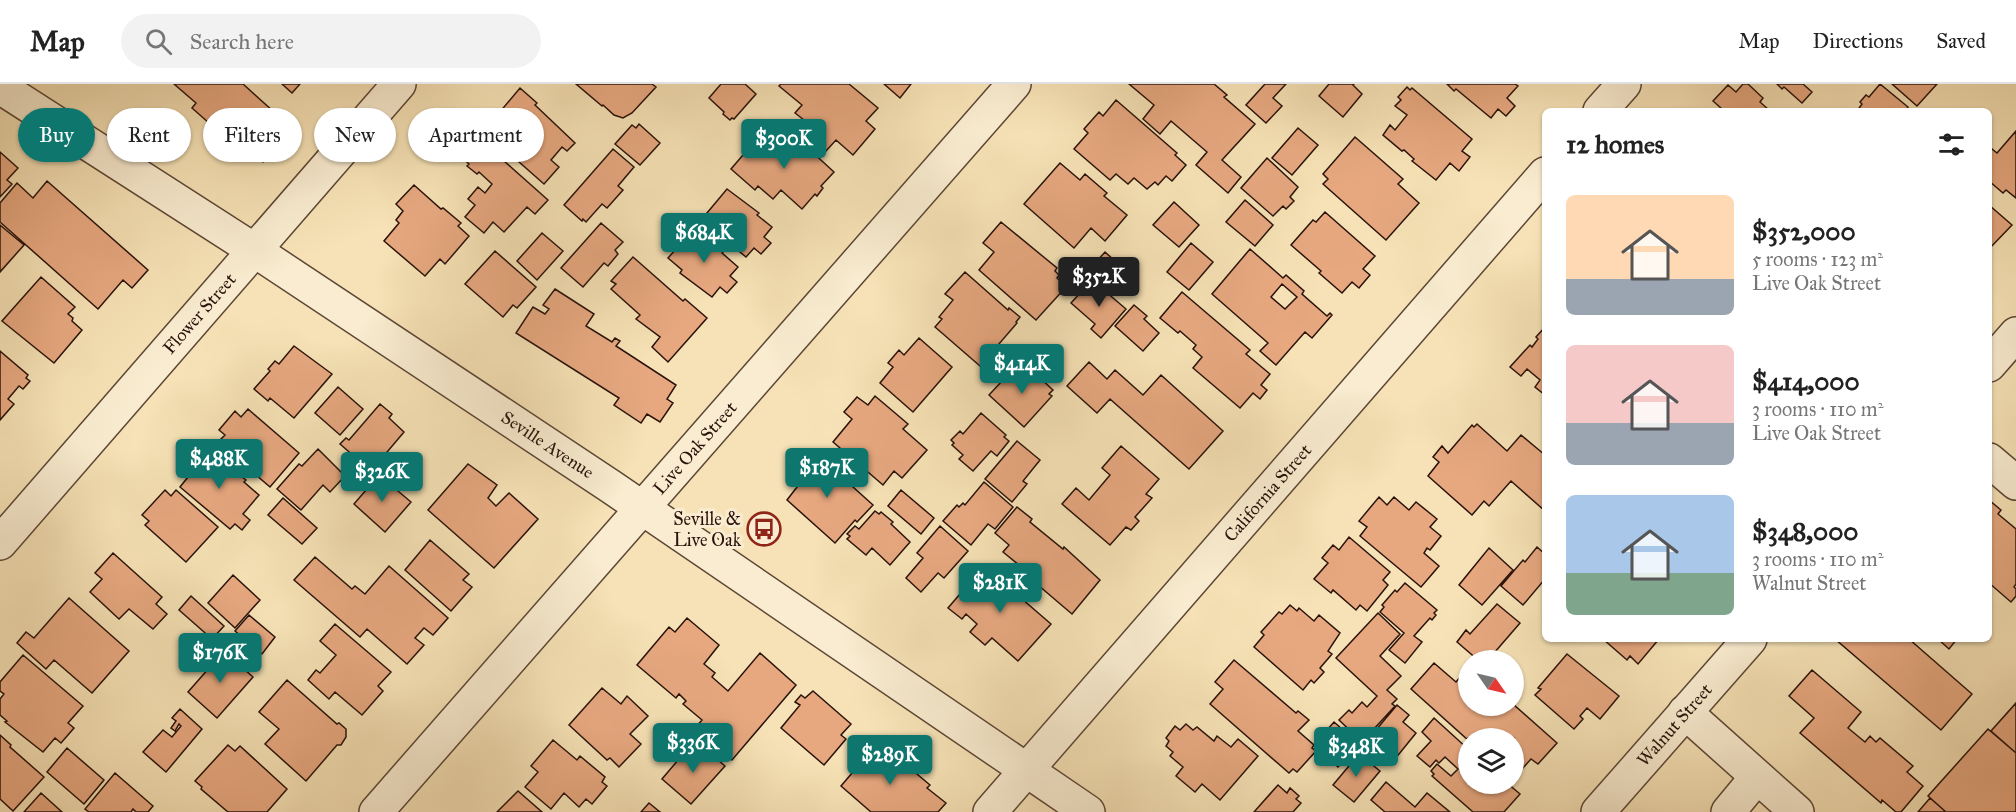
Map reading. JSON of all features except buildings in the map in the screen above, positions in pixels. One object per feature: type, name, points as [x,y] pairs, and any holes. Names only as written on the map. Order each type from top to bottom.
[{"type":"street","name":"Flower Street","points":[[0,543],[399,84]]},
{"type":"street","name":"Live Oak Street","points":[[376,812],[644,509],[1014,84]]},
{"type":"street","points":[[1603,108],[1624,84]]},
{"type":"street","name":"Seville Avenue","points":[[0,87],[254,250],[644,509],[1088,812]]},
{"type":"street","name":"California Street","points":[[990,812],[1542,177]]},
{"type":"street","points":[[1992,362],[2016,334]]},
{"type":"street","points":[[1992,463],[2016,483]]},
{"type":"street","name":"Walnut Street","points":[[1598,812],[1747,642]]},
{"type":"street","points":[[1685,712],[1797,812]]},
{"type":"street","points":[[1728,812],[1757,777]]},
{"type":"place","name":"Seville & Live Oak","points":[[764,529]]}]
